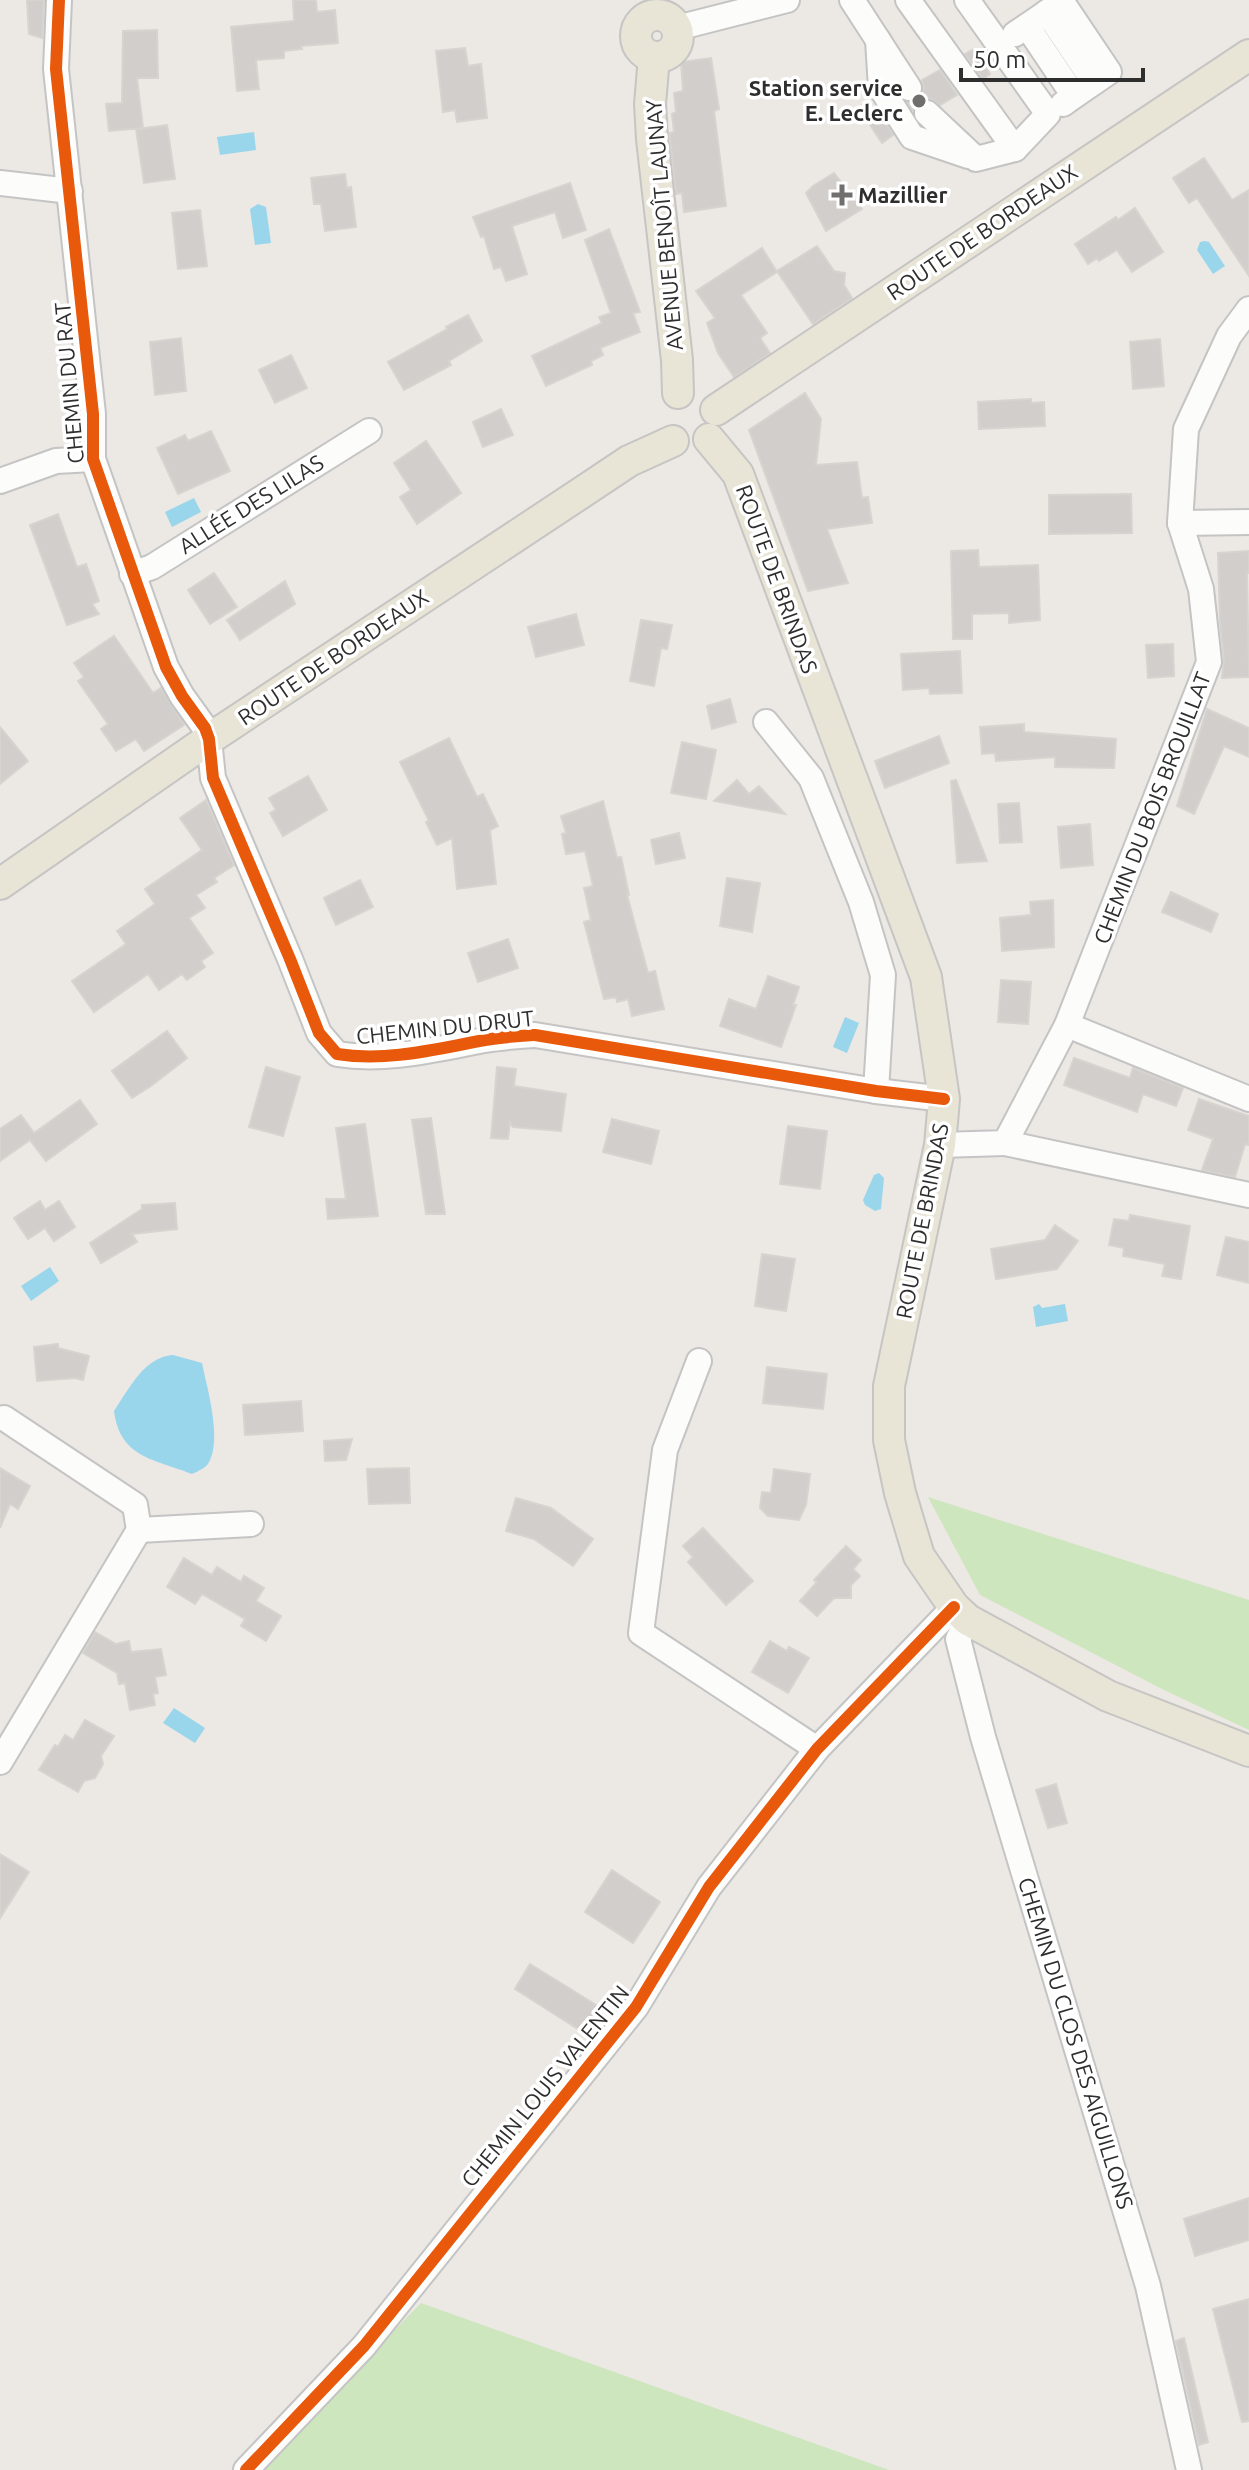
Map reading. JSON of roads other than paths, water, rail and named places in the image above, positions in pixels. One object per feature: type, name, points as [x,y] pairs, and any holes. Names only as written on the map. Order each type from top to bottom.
[{"type":"main road","points":[[642,9],[664,15],[677,28],[678,36],[668,54],[654,57],[642,51],[636,40],[642,9]]},
{"type":"main road","name":"ROUTE DE BORDEAUX","points":[[716,410],[1249,55]]},
{"type":"main road","name":"AVENUE BENOÎT LAUNAY","points":[[654,57],[650,104],[652,139],[678,393]]},
{"type":"main road","points":[[687,391],[705,395],[716,410],[717,425],[709,439],[691,447],[673,441],[662,425],[661,416],[670,399],[678,393],[687,391]]},
{"type":"main road","name":"ROUTE DE BRINDAS","points":[[709,439],[738,474],[926,977],[944,1099],[940,1145],[889,1386],[889,1440],[900,1493],[919,1556],[961,1614],[1108,1696],[1249,1751]]},
{"type":"main road","name":"ROUTE DE BORDEAUX","points":[[0,884],[209,739],[629,461],[673,441]]},
{"type":"street","name":"CHEMIN DU RAT","points":[[59,0],[56,69],[93,414],[93,459],[166,667],[209,739]]},
{"type":"street","points":[[677,28],[787,0]]},
{"type":"street","points":[[852,0],[909,88]]},
{"type":"street","points":[[908,0],[1015,149]]},
{"type":"street","points":[[967,0],[1048,114]]},
{"type":"street","points":[[878,40],[881,88],[912,137],[976,159],[1015,149],[1048,114],[1094,82],[1047,7],[999,46]]},
{"type":"street","points":[[1027,26],[1074,96]]},
{"type":"street","points":[[927,113],[976,159]]},
{"type":"street","points":[[0,183],[70,191]]},
{"type":"street","name":"CHEMIN DU BOIS BROUILLAT","points":[[1005,1143],[1067,1025],[1209,662],[1201,589],[1180,523],[1186,429],[1229,336],[1249,309]]},
{"type":"street","name":"ALLÉE DES LILAS","points":[[132,574],[152,567],[369,431]]},
{"type":"street","points":[[0,481],[56,461],[93,459]]},
{"type":"street","points":[[1180,523],[1249,522]]},
{"type":"street","points":[[766,722],[811,778],[861,902],[879,960],[883,975],[876,1091]]},
{"type":"street","name":"CHEMIN DU DRUT","points":[[209,739],[213,778],[319,1033],[337,1054],[360,1058],[427,1053],[489,1039],[535,1035],[876,1091],[944,1099]]},
{"type":"street","points":[[1067,1025],[1249,1099]]},
{"type":"street","points":[[940,1145],[1005,1143],[1249,1195]]},
{"type":"street","points":[[699,1361],[665,1450],[641,1633],[817,1749]]},
{"type":"street","points":[[0,1762],[139,1530],[135,1505],[4,1418]]},
{"type":"street","points":[[139,1530],[251,1524]]},
{"type":"street","name":"CHEMIN LOUIS VALENTIN","points":[[246,2470],[364,2346],[636,2007],[709,1887],[817,1749],[961,1614]]},
{"type":"street","name":"CHEMIN DU CLOS DES AIGUILLONS","points":[[961,1614],[958,1639],[983,1737],[1144,2271],[1189,2470]]},
{"type":"water","points":[[254,132],[256,150],[220,155],[217,137]]},
{"type":"water","points":[[258,204],[266,207],[271,243],[255,245],[250,209]]},
{"type":"water","points":[[1200,242],[1209,242],[1225,266],[1213,274],[1197,250]]},
{"type":"water","points":[[194,498],[201,512],[172,527],[165,512]]},
{"type":"water","points":[[845,1017],[859,1023],[847,1053],[833,1047]]},
{"type":"water","points":[[879,1173],[884,1178],[881,1209],[875,1211],[863,1200],[874,1175]]},
{"type":"water","points":[[50,1267],[59,1281],[31,1301],[21,1286]]},
{"type":"water","points":[[1039,1304],[1042,1308],[1065,1304],[1068,1321],[1036,1327],[1033,1307]]},
{"type":"water","points":[[173,1355],[202,1363],[212,1414],[212,1454],[206,1466],[192,1474],[152,1460],[131,1448],[123,1439],[114,1411],[146,1368],[163,1357]]},
{"type":"water","points":[[174,1708],[205,1728],[195,1743],[163,1723]]},
{"type":"place","name":"Station service E. Leclerc","points":[[919,101]]},
{"type":"place","name":"Mazillier","points":[[842,195]]}]
